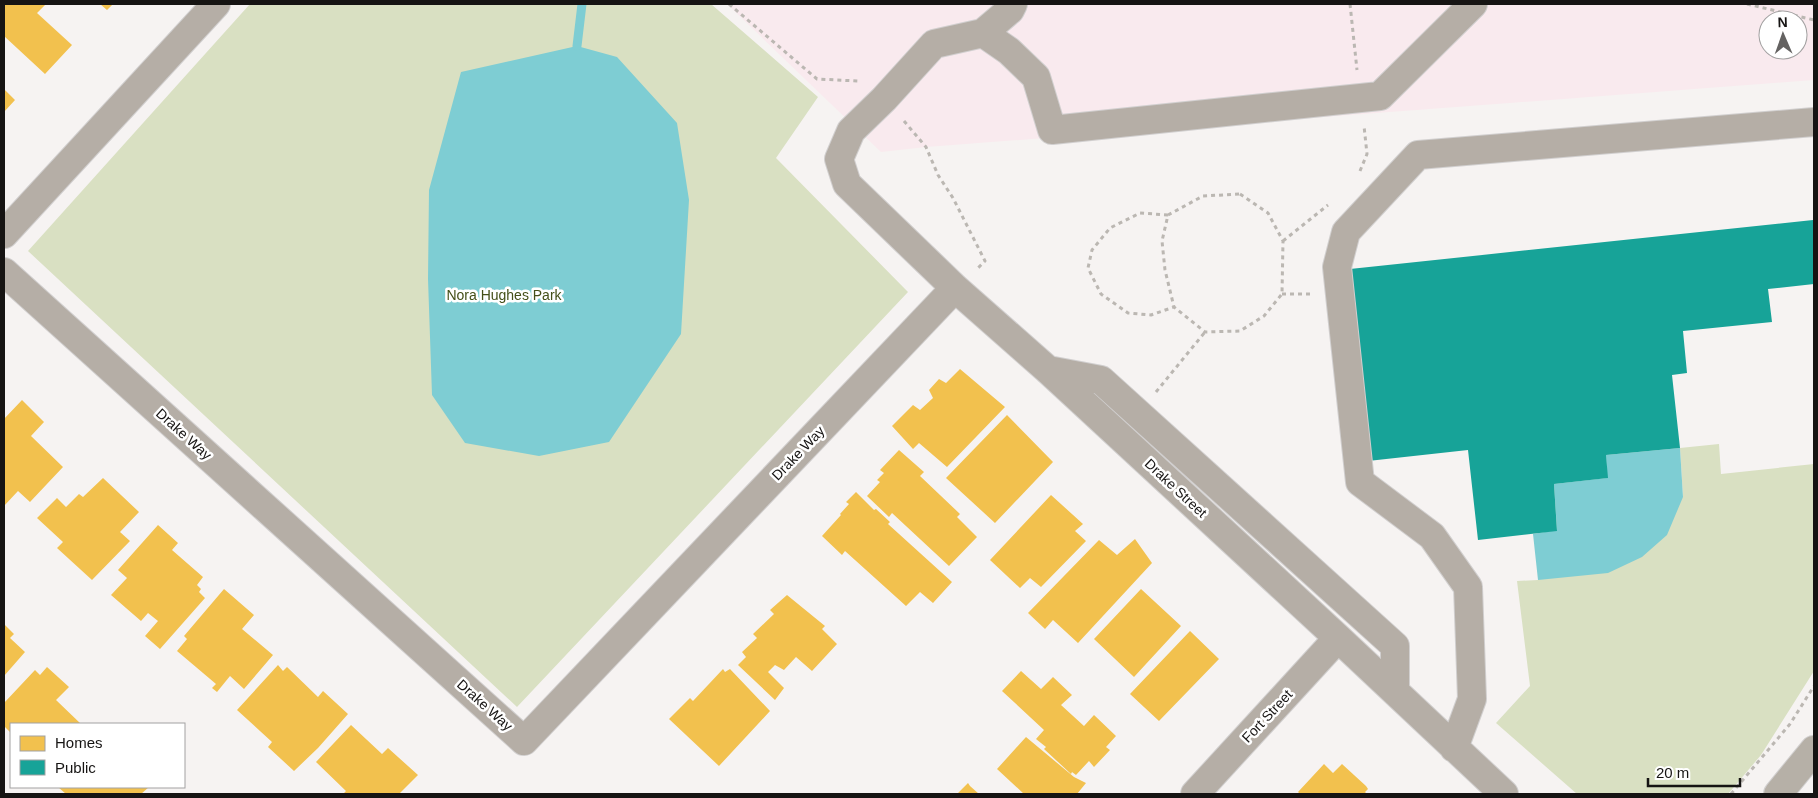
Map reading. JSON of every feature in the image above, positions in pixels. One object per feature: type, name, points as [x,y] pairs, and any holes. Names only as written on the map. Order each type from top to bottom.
[{"type":"main road","points":[[1778,794],[1814,750]]},
{"type":"street","points":[[4,234],[216,4]]},
{"type":"street","points":[[1013,4],[1010,10],[983,33],[1009,51],[1036,78],[1052,130],[1380,96],[1473,4]]},
{"type":"street","name":"Drake Street","points":[[983,33],[934,44],[884,99],[851,131],[839,159],[847,184],[955,288],[1048,370],[1504,794]]},
{"type":"street","points":[[1454,748],[1472,699],[1468,587],[1432,536],[1360,482],[1337,267],[1346,232],[1418,155],[1814,122]]},
{"type":"street","name":"Drake Way","points":[[4,272],[524,741],[955,288]]},
{"type":"street","points":[[1048,370],[1101,380],[1395,646],[1395,691]]},
{"type":"street","name":"Fort Street","points":[[1195,794],[1338,638]]},
{"type":"path","points":[[1350,4],[1367,154],[1359,176]]},
{"type":"path","points":[[1747,4],[1814,20]]},
{"type":"path","points":[[1168,215],[1162,241],[1165,270],[1174,307],[1205,332],[1240,330],[1264,316],[1282,294],[1283,241],[1268,213],[1240,194],[1203,196],[1168,215],[1140,213],[1110,228],[1092,250],[1088,268],[1101,294],[1128,312],[1150,315],[1174,307]]},
{"type":"path","points":[[1283,241],[1334,200]]},
{"type":"path","points":[[1139,414],[1205,332]]},
{"type":"path","points":[[1732,794],[1790,724],[1814,686]]},
{"type":"shaded area","points":[[727,4],[1814,4],[1814,80],[926,147],[881,152]]},
{"type":"green space","name":"Nora Hughes Park","points":[[250,4],[711,4],[818,97],[776,158],[908,292],[517,707],[28,251]]},
{"type":"green space","points":[[1719,444],[1721,474],[1814,464],[1814,671],[1761,755],[1728,794],[1577,794],[1496,723],[1530,686],[1517,581],[1538,580],[1683,497],[1680,448]]},
{"type":"water","points":[[577,46],[617,57],[677,123],[689,200],[681,334],[609,442],[539,456],[465,443],[432,395],[428,279],[429,190],[461,72]]},
{"type":"water","points":[[1680,448],[1683,497],[1667,535],[1642,557],[1608,573],[1538,580],[1533,534],[1557,530],[1554,484],[1607,478],[1606,455]]},
{"type":"building: Homes","points":[[4,4],[46,4],[37,13],[72,45],[45,74],[4,36]]},
{"type":"building: Homes","points":[[100,4],[113,4],[107,10]]},
{"type":"building: Homes","points":[[4,89],[15,100],[4,112]]},
{"type":"building: Homes","points":[[960,369],[1005,407],[947,467],[919,443],[913,449],[892,426],[913,405],[920,410],[933,398],[929,390],[939,379],[946,383]]},
{"type":"building: Homes","points":[[22,400],[44,422],[31,436],[63,467],[30,502],[18,491],[4,506],[4,419]]},
{"type":"building: Homes","points":[[1007,415],[1053,462],[995,523],[946,478]]},
{"type":"building: Homes","points":[[899,450],[924,472],[920,476],[960,514],[957,517],[977,537],[949,566],[892,513],[889,517],[867,496],[880,482],[877,480],[884,473],[880,470]]},
{"type":"building: Homes","points":[[103,478],[139,512],[120,532],[130,541],[92,580],[57,548],[63,542],[37,518],[57,498],[66,507],[79,494],[83,497]]},
{"type":"building: Homes","points":[[856,492],[952,582],[933,603],[920,592],[906,606],[845,551],[842,555],[822,536],[841,515],[849,504],[846,502]]},
{"type":"building: Homes","points":[[1051,495],[1083,524],[1075,531],[1086,541],[1041,587],[1030,578],[1020,588],[990,560]]},
{"type":"building: Homes","points":[[158,525],[178,543],[172,550],[203,577],[197,585],[201,589],[199,592],[205,598],[160,649],[145,636],[158,621],[148,613],[141,621],[111,595],[127,578],[118,570]]},
{"type":"building: Homes","points":[[1135,539],[1152,563],[1078,643],[1053,620],[1045,629],[1028,613],[1099,540],[1117,555]]},
{"type":"building: Homes","points":[[224,589],[254,615],[242,629],[273,655],[244,689],[230,676],[217,692],[212,688],[216,684],[177,651],[187,639],[184,636]]},
{"type":"building: Homes","points":[[1141,589],[1181,626],[1134,677],[1094,639]]},
{"type":"building: Homes","points":[[787,595],[825,626],[822,629],[837,644],[812,671],[796,657],[784,670],[775,665],[768,672],[784,688],[775,700],[738,665],[746,657],[742,652],[757,638],[753,634],[774,614],[770,610]]},
{"type":"building: Homes","points":[[4,624],[14,634],[10,638],[25,652],[4,676]]},
{"type":"building: Homes","points":[[1190,631],[1219,659],[1159,721],[1130,694]]},
{"type":"building: Homes","points":[[278,665],[283,671],[287,667],[318,697],[323,691],[348,714],[318,748],[294,771],[268,747],[272,742],[237,710]]},
{"type":"building: Homes","points":[[47,667],[69,687],[56,700],[80,723],[10,723],[10,732],[4,726],[4,703],[35,670],[40,675]]},
{"type":"building: Homes","points":[[723,669],[725,672],[730,669],[770,711],[719,766],[669,719],[690,698],[693,701]]},
{"type":"building: Homes","points":[[1021,671],[1041,689],[1053,677],[1072,695],[1061,705],[1084,726],[1094,715],[1116,736],[1106,747],[1110,750],[1094,767],[1089,761],[1076,775],[1072,772],[1071,774],[1036,739],[1044,730],[1002,691]]},
{"type":"building: Homes","points":[[351,725],[382,754],[388,748],[418,775],[399,794],[343,794],[346,791],[316,762]]},
{"type":"building: Homes","points":[[1026,737],[1074,777],[1086,783],[1077,794],[1024,794],[997,769]]},
{"type":"building: Homes","points":[[1324,764],[1333,773],[1342,764],[1366,786],[1368,789],[1365,792],[1367,794],[1300,794],[1298,792]]},
{"type":"building: Homes","points":[[968,783],[979,794],[957,794]]},
{"type":"building: Homes","points":[[59,788],[148,788],[141,794],[66,794]]},
{"type":"building: Public","points":[[1813,220],[1814,284],[1768,289],[1772,322],[1683,331],[1687,373],[1672,375],[1680,448],[1606,455],[1608,478],[1554,484],[1557,531],[1478,540],[1468,450],[1368,461],[1350,269]]},
{"type":"waterway","points":[[577,46],[582,4]]}]
